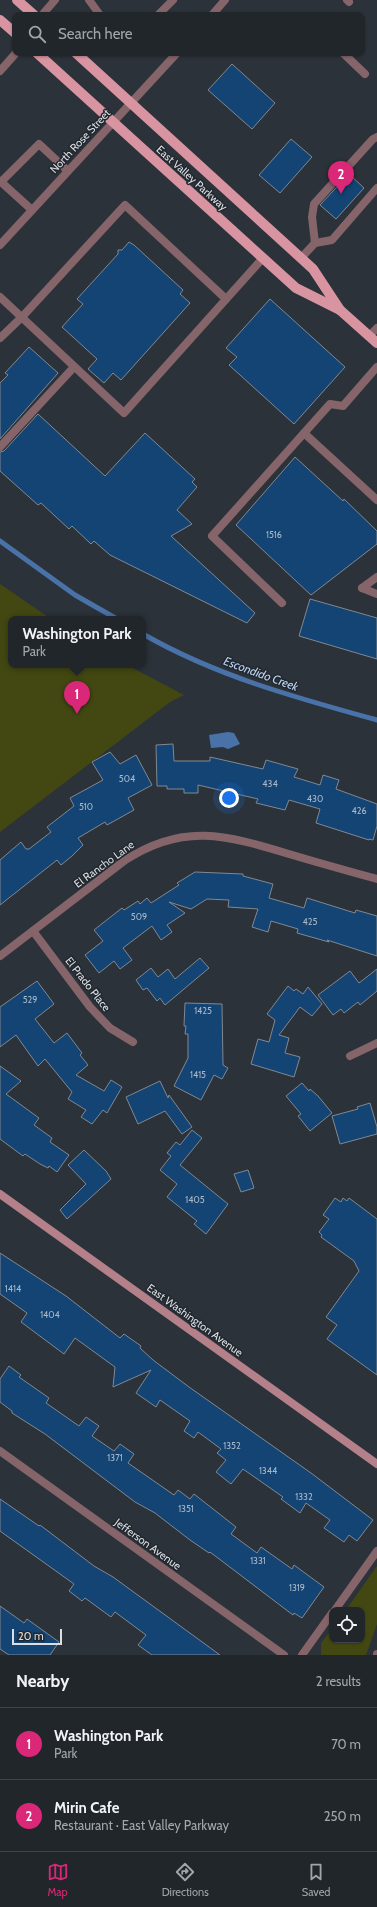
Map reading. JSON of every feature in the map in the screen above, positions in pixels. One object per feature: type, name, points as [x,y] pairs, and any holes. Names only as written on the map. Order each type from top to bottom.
[{"type":"main road","points":[[18,0],[31,12]]},
{"type":"main road","points":[[0,20],[12,30]]},
{"type":"main road","name":"East Valley Parkway","points":[[40,56],[296,288],[340,310]]},
{"type":"main road","name":"East Valley Parkway","points":[[79,56],[313,269],[340,310],[377,343]]},
{"type":"main road","name":"East Washington Avenue","points":[[0,1194],[377,1464]]},
{"type":"street","points":[[45,12],[55,0]]},
{"type":"street","points":[[89,0],[98,12]]},
{"type":"street","points":[[161,12],[173,0]]},
{"type":"street","points":[[215,12],[225,0]]},
{"type":"street","points":[[0,71],[13,56]]},
{"type":"street","name":"North Rose Street","points":[[0,245],[174,56]]},
{"type":"street","points":[[346,56],[365,74]]},
{"type":"street","points":[[315,242],[312,217],[314,204],[373,138],[377,137]]},
{"type":"street","points":[[32,210],[0,181],[39,144],[68,171]]},
{"type":"street","points":[[301,258],[315,242],[332,240],[377,188]]},
{"type":"street","points":[[0,338],[22,317],[125,205],[226,299]]},
{"type":"street","points":[[0,296],[124,414],[263,258]]},
{"type":"street","points":[[369,336],[377,328]]},
{"type":"street","points":[[0,447],[74,367]]},
{"type":"street","points":[[282,603],[212,536],[330,404],[343,406],[377,367]]},
{"type":"street","points":[[304,433],[377,500]]},
{"type":"street","points":[[377,577],[362,588],[377,594]]},
{"type":"street","name":"El Rancho Lane","points":[[0,956],[124,861],[146,848],[170,839],[211,835],[236,838],[377,879]]},
{"type":"street","name":"El Prado Place","points":[[33,931],[90,1007],[110,1028],[133,1042]]},
{"type":"street","points":[[350,1056],[377,1043]]},
{"type":"street","name":"Jefferson Avenue","points":[[0,1451],[284,1655]]},
{"type":"street","points":[[336,1607],[377,1551]]},
{"type":"street","points":[[302,1655],[329,1618]]},
{"type":"green space","points":[[0,584],[47,616],[8,616],[8,668],[133,668],[184,695],[170,702],[0,832]]},
{"type":"green space","points":[[377,1566],[377,1624],[366,1655],[321,1655],[321,1643],[329,1633],[329,1643],[365,1643],[365,1607],[348,1607]]},
{"type":"water","points":[[228,732],[234,733],[240,744],[228,749],[223,747],[211,748],[209,735]]},
{"type":"building","points":[[232,64],[275,103],[252,129],[208,90]]},
{"type":"building","points":[[291,139],[312,157],[280,193],[259,175]]},
{"type":"building","points":[[349,174],[364,188],[336,219],[320,205]]},
{"type":"building","points":[[129,242],[183,290],[180,294],[190,303],[121,380],[113,373],[104,383],[88,369],[97,359],[62,327],[83,304],[77,299],[118,254],[118,250],[122,250]]},
{"type":"building","points":[[270,299],[345,367],[294,424],[229,365],[237,357],[226,348]]},
{"type":"building","points":[[29,347],[58,373],[0,439],[0,383],[8,375],[5,373]]},
{"type":"building","points":[[38,414],[105,476],[145,433],[195,479],[192,482],[197,487],[177,510],[192,524],[171,536],[255,613],[247,623],[110,555],[94,541],[91,544],[72,526],[69,529],[41,503],[38,505],[0,471],[0,452],[4,451]]},
{"type":"building","points":[[295,457],[343,501],[344,499],[377,531],[377,544],[311,595],[236,525]]},
{"type":"building","points":[[310,599],[377,618],[377,659],[299,636]]},
{"type":"building","points":[[173,744],[174,761],[210,761],[210,757],[263,769],[266,760],[298,769],[294,777],[320,785],[323,775],[339,780],[336,789],[377,804],[377,826],[373,840],[316,823],[320,809],[289,800],[285,810],[256,803],[258,799],[198,785],[198,793],[184,793],[184,789],[167,789],[167,786],[157,786],[156,745]]},
{"type":"building","points":[[110,752],[120,764],[136,755],[152,785],[128,798],[134,810],[107,825],[105,822],[78,838],[83,845],[72,856],[61,865],[57,860],[0,905],[0,860],[21,842],[26,849],[29,849],[51,832],[47,827],[74,806],[70,798],[103,780],[92,762]]},
{"type":"building","points":[[195,872],[243,874],[243,876],[273,884],[269,898],[304,908],[307,898],[355,913],[356,910],[377,916],[377,956],[327,940],[329,942],[297,933],[298,929],[271,921],[268,932],[252,927],[258,909],[228,907],[229,900],[207,899],[191,909],[169,902],[185,913],[167,925],[172,932],[161,940],[152,926],[123,948],[132,960],[120,969],[114,961],[99,973],[85,955],[103,941],[94,930],[122,908],[124,910],[138,901],[140,904],[147,898],[151,903],[179,885],[177,883]]},
{"type":"building","points":[[200,958],[209,968],[165,1005],[160,998],[157,1001],[147,988],[143,990],[136,980],[151,968],[158,977],[168,969],[175,979]]},
{"type":"building","points":[[377,969],[377,991],[360,1005],[358,1002],[344,1013],[341,1009],[333,1015],[318,995],[350,971],[359,983]]},
{"type":"building","points":[[37,981],[54,1004],[35,1019],[54,1043],[67,1033],[82,1053],[80,1055],[88,1065],[76,1075],[104,1091],[111,1080],[122,1087],[107,1113],[103,1110],[92,1124],[81,1117],[86,1110],[68,1099],[72,1092],[45,1059],[38,1066],[16,1035],[0,1047],[0,1007]]},
{"type":"building","points":[[288,986],[294,991],[296,989],[303,994],[308,987],[322,1004],[312,1016],[300,1007],[279,1035],[289,1038],[285,1053],[300,1057],[294,1077],[251,1064],[258,1039],[269,1042],[275,1020],[267,1014]]},
{"type":"building","points":[[185,1003],[222,1004],[223,1065],[228,1068],[222,1079],[214,1075],[201,1100],[174,1086],[188,1058],[188,1034],[185,1034],[186,1026],[184,1026]]},
{"type":"building","points":[[0,1066],[21,1081],[6,1094],[39,1118],[34,1125],[52,1138],[50,1142],[69,1155],[57,1172],[49,1166],[48,1168],[40,1164],[25,1154],[23,1156],[0,1139]]},
{"type":"building","points":[[160,1081],[168,1098],[169,1095],[192,1127],[182,1134],[165,1111],[138,1124],[126,1097]]},
{"type":"building","points":[[302,1083],[309,1091],[310,1089],[318,1096],[332,1113],[310,1131],[298,1116],[301,1114],[286,1096]]},
{"type":"building","points":[[370,1103],[377,1127],[377,1134],[340,1144],[332,1116],[358,1109],[357,1107]]},
{"type":"building","points":[[192,1130],[202,1138],[180,1165],[228,1204],[206,1234],[194,1224],[197,1221],[167,1197],[177,1184],[160,1170],[171,1156],[167,1153],[176,1142],[180,1145]]},
{"type":"building","points":[[84,1150],[106,1171],[111,1179],[67,1219],[60,1210],[86,1184],[68,1165]]},
{"type":"building","points":[[248,1170],[254,1188],[241,1192],[234,1174]]},
{"type":"building","points":[[335,1198],[341,1202],[343,1198],[347,1201],[349,1198],[377,1219],[377,1375],[327,1339],[337,1325],[326,1317],[359,1271],[354,1261],[321,1237],[322,1235],[319,1232],[329,1219],[323,1215]]},
{"type":"building","points":[[0,1253],[66,1296],[120,1338],[124,1334],[141,1346],[140,1348],[153,1360],[189,1387],[311,1473],[373,1520],[357,1541],[349,1535],[344,1542],[324,1528],[330,1520],[306,1503],[300,1513],[281,1499],[283,1497],[243,1469],[231,1484],[216,1472],[226,1460],[217,1453],[221,1449],[198,1432],[194,1438],[184,1431],[190,1421],[160,1400],[156,1407],[136,1393],[151,1370],[113,1387],[115,1367],[75,1338],[64,1354],[21,1322],[27,1313],[0,1294]]},
{"type":"building","points":[[9,1366],[21,1375],[19,1377],[49,1398],[46,1403],[79,1426],[86,1417],[99,1426],[92,1436],[114,1451],[120,1444],[134,1454],[128,1463],[174,1495],[178,1490],[190,1499],[194,1494],[236,1527],[231,1534],[257,1553],[261,1547],[292,1569],[294,1565],[324,1587],[302,1618],[294,1613],[293,1615],[210,1552],[209,1553],[190,1540],[155,1513],[135,1502],[45,1434],[12,1413],[12,1411],[0,1402],[0,1379]]},
{"type":"building","points":[[0,1499],[39,1526],[40,1525],[94,1566],[113,1577],[220,1655],[152,1655],[138,1645],[146,1635],[115,1612],[111,1617],[85,1598],[82,1601],[69,1591],[74,1584],[0,1531]]},
{"type":"building","points":[[0,1606],[24,1623],[27,1619],[59,1642],[50,1655],[9,1655],[0,1649]]},
{"type":"waterway","name":"Escondido Creek","points":[[0,541],[75,595],[112,616]]},
{"type":"waterway","name":"Escondido Creek","points":[[146,636],[171,649],[228,674],[287,694],[377,720]]},
{"type":"place","name":"Mirin Cafe","points":[[341,194]]},
{"type":"place","name":"Washington Park","points":[[77,714]]}]
